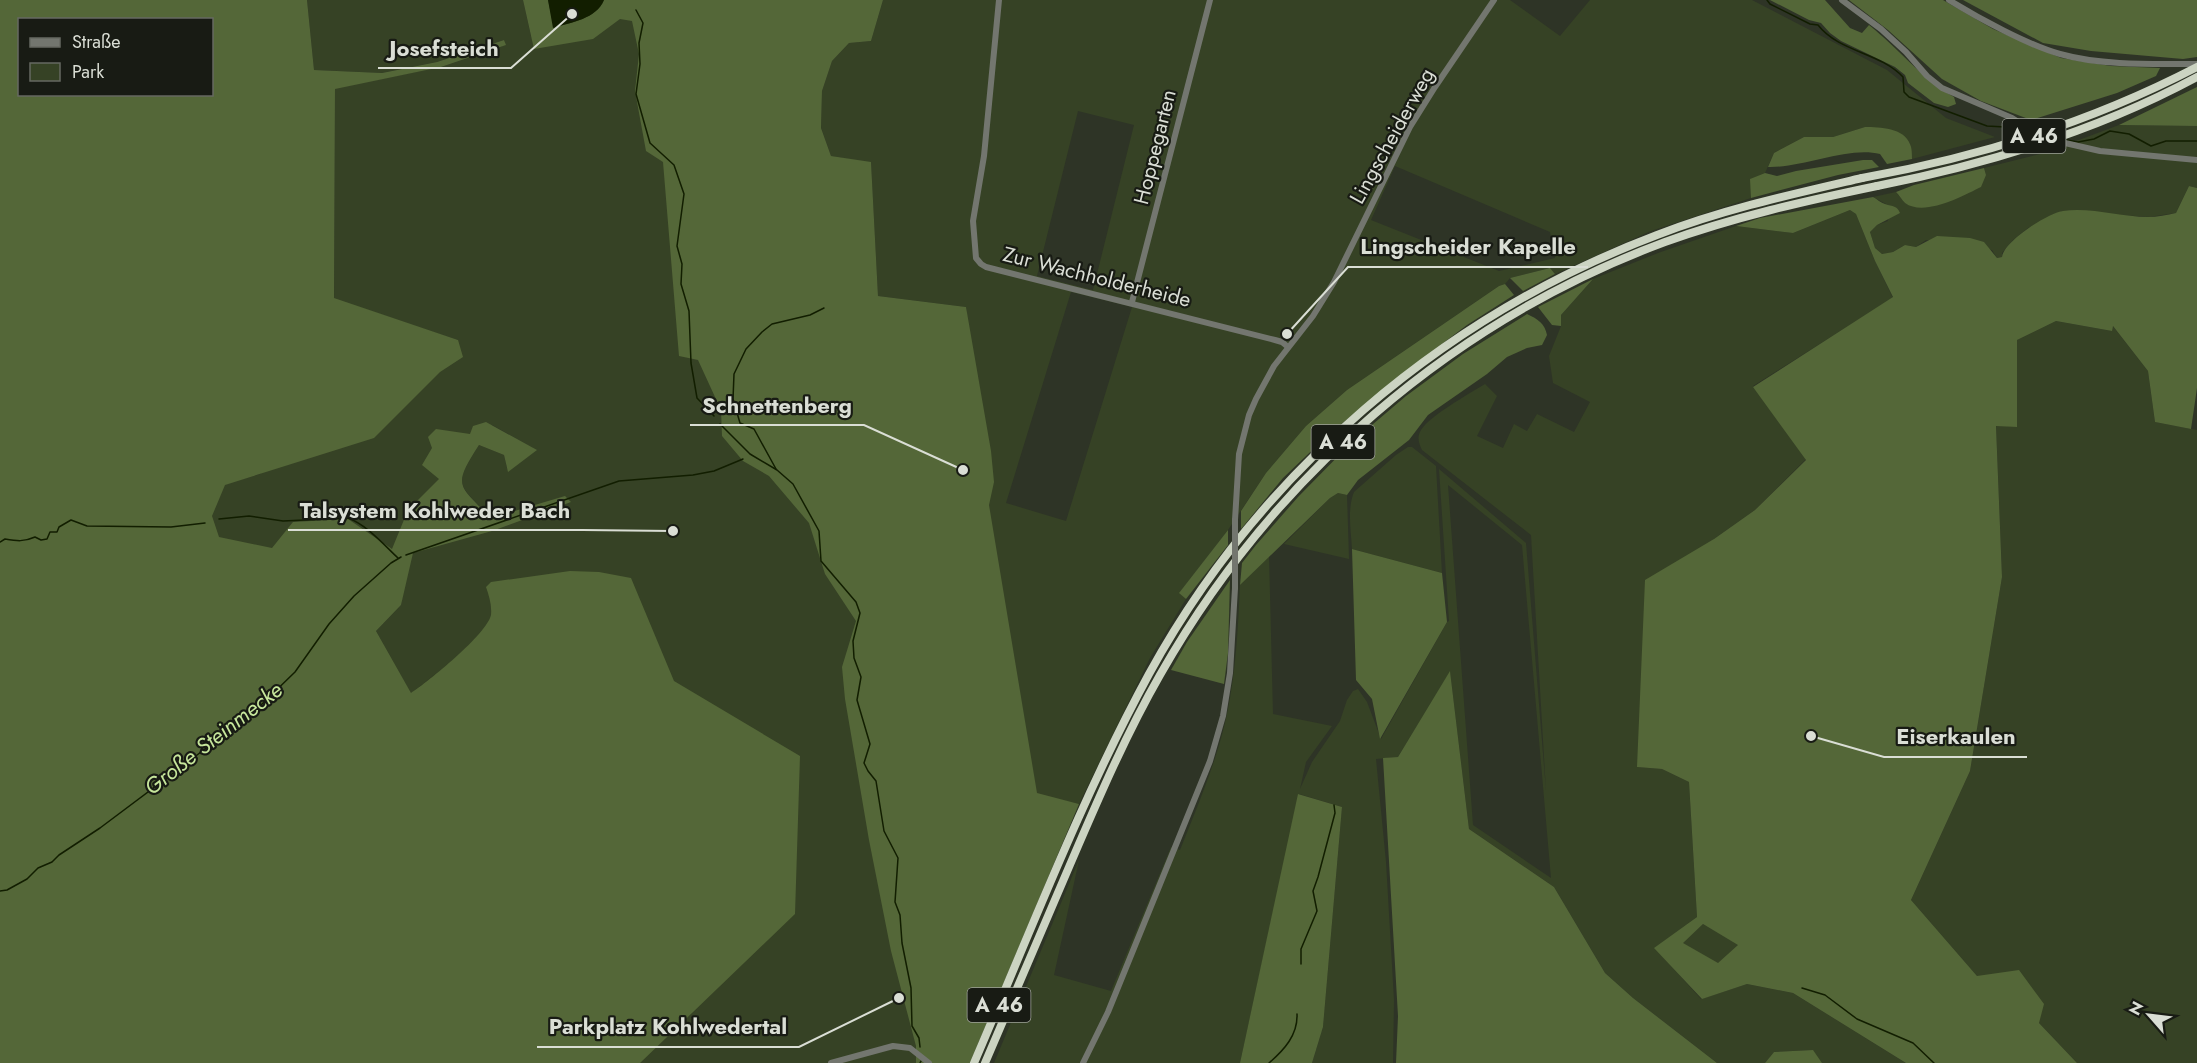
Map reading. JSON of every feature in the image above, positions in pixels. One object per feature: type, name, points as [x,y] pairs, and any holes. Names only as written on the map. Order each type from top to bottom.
[{"type":"highway","name":"A 46","points":[[974,1063],[1097,779],[1130,710],[1172,635],[1246,531],[1303,467],[1399,381],[1468,331],[1542,287],[1649,238],[1699,220],[1781,197],[1954,160],[2044,134],[2130,99],[2197,65]]},
{"type":"highway","name":"A 46","points":[[985,1063],[1092,813],[1125,742],[1180,640],[1228,570],[1296,488],[1341,443],[1405,388],[1474,338],[1538,300],[1634,255],[1703,229],[1785,206],[1969,166],[2058,138],[2145,103],[2197,77]]},
{"type":"street","name":"Zur Wachholderheide","points":[[999,0],[983,165],[973,221],[978,261],[987,267],[1275,340],[1288,347]]},
{"type":"street","name":"Hoppegarten","points":[[1132,302],[1210,0]]},
{"type":"street","name":"Lingscheiderweg","points":[[1083,1063],[1112,1001],[1210,761],[1223,716],[1230,673],[1239,454],[1246,424],[1265,382],[1288,347],[1313,316],[1345,263],[1398,150],[1423,106],[1494,0]]},
{"type":"street","points":[[1842,0],[1881,29],[1927,76],[1942,88],[2012,118],[2031,130],[2065,143],[2100,151],[2197,160]]},
{"type":"street","points":[[1949,0],[2024,39],[2060,54],[2124,62],[2197,65]]},
{"type":"street","points":[[831,1063],[893,1046],[910,1048],[929,1063]]},
{"type":"green space","points":[[307,0],[523,0],[531,36],[529,0],[742,0],[815,25],[831,461],[927,1063],[389,1063],[396,706],[411,694],[376,631],[401,605],[409,555],[491,518],[471,498],[462,484],[465,469],[479,445],[504,455],[507,468],[533,448],[492,425],[448,472],[399,551],[280,552],[0,501],[236,481],[260,474],[458,340],[334,299],[335,88],[441,67],[505,45],[504,40],[437,62],[382,73],[314,70]]},
{"type":"green space","points":[[883,0],[1510,0],[1560,36],[1590,0],[1752,0],[1887,70],[1946,118],[1995,137],[1912,159],[1910,143],[1865,127],[1833,137],[1804,137],[1774,153],[1765,173],[1751,179],[1751,198],[1651,231],[1555,274],[1550,268],[1510,278],[1505,284],[1347,390],[1306,426],[1266,473],[1228,530],[1180,592],[1186,599],[1150,658],[1079,804],[1040,795],[1031,893],[966,307],[878,296],[871,163],[831,156],[821,128],[822,91],[832,61],[849,43],[871,41]],"holes":[[[1078,111],[1134,125],[1093,290],[1037,276]],[[1395,166],[1550,232],[1555,258],[1499,271],[1371,220]],[[1071,292],[1132,307],[1066,521],[1006,503]]]},
{"type":"green space","points":[[2119,125],[2197,126],[2197,188],[2189,186],[2176,213],[2149,217],[2062,211],[2028,228],[2013,240],[2002,253],[2002,257],[1997,258],[1992,250],[1926,240],[1916,247],[1905,245],[1893,252],[1882,254],[1875,248],[1870,232],[1877,225],[1888,221],[1886,204],[1873,197],[1896,192],[1905,203],[1915,207],[1986,175],[1984,168],[2044,153]]},
{"type":"green space","points":[[1850,210],[1856,214],[1893,298],[1753,386],[1806,459],[1755,510],[1714,539],[1638,767],[1662,769],[1689,782],[1697,917],[1655,948],[1701,999],[1747,984],[1793,993],[1906,1063],[1822,1063],[1812,1050],[1774,1052],[1765,1063],[1717,1063],[1633,998],[1605,973],[1554,887],[1469,829],[1450,672],[1398,757],[1376,759],[1386,862],[1394,1000],[1393,1063],[1312,1063],[1323,1027],[1342,807],[1299,794],[1240,1063],[994,1063],[1079,860],[1054,975],[1111,991],[1171,847],[1180,850],[1206,783],[1223,731],[1233,682],[1240,585],[1269,555],[1273,714],[1332,726],[1306,762],[1300,789],[1312,762],[1340,721],[1347,700],[1353,691],[1358,689],[1367,702],[1381,739],[1449,621],[1439,469],[1526,543],[1546,791],[1531,535],[1422,450],[1419,441],[1420,432],[1439,413],[1485,384],[1497,396],[1477,436],[1503,448],[1514,424],[1527,431],[1537,414],[1574,432],[1590,402],[1553,383],[1549,356],[1561,326],[1561,315],[1593,279],[1736,226],[1793,233]],"holes":[[[1448,485],[1522,545],[1551,878],[1473,825]]]},
{"type":"green space","points":[[2056,321],[2112,331],[2112,325],[2148,371],[2155,422],[2197,430],[2197,1063],[2077,1063],[2039,1023],[1977,976],[1911,900],[1970,771],[2002,577],[1996,425],[2017,427],[2017,340]]},
{"type":"green space","points":[[1408,447],[1412,447],[1436,466],[1442,573],[1352,549],[1350,513],[1354,492]]},
{"type":"green space","points":[[1338,493],[1347,495],[1349,559],[1284,544],[1330,498]]},
{"type":"green space","points":[[1703,924],[1739,945],[1718,964],[1682,943]]},
{"type":"shaded area","points":[[0,0],[307,0],[314,70],[382,73],[437,62],[504,40],[506,45],[441,67],[335,89],[334,298],[458,340],[463,357],[440,372],[374,438],[225,485],[212,516],[219,537],[272,548],[293,522],[348,519],[392,549],[408,510],[439,479],[422,465],[432,448],[428,437],[436,429],[470,434],[473,426],[486,422],[537,450],[508,472],[504,455],[479,445],[465,469],[462,485],[471,498],[491,518],[565,496],[571,502],[492,531],[413,553],[401,605],[376,631],[411,693],[456,657],[487,623],[491,611],[486,587],[491,582],[570,571],[599,572],[631,578],[674,681],[800,756],[795,914],[640,1063],[0,1063]]},
{"type":"shaded area","points":[[523,0],[548,0],[554,28],[589,16],[604,0],[883,0],[871,41],[849,43],[832,61],[822,91],[821,128],[831,156],[871,162],[878,296],[966,307],[991,451],[994,482],[989,505],[1037,793],[1079,804],[970,1063],[916,1063],[916,1046],[891,951],[869,840],[845,699],[842,667],[856,621],[825,574],[809,523],[769,476],[743,461],[722,436],[721,410],[698,360],[679,356],[663,162],[646,151],[635,91],[639,54],[632,21],[620,19],[593,39],[534,49]]},
{"type":"shaded area","points":[[548,0],[604,0],[589,16],[553,28]]},
{"type":"shaded area","points":[[1770,0],[1825,0],[1850,28],[1862,33],[1869,25],[1920,72],[1954,97],[1956,104],[1948,107],[1934,103],[1908,83],[1905,75],[1895,67],[1841,41],[1821,23],[1809,20]]},
{"type":"shaded area","points":[[1849,0],[1943,0],[1993,29],[2061,58],[2111,66],[2160,68],[2156,76],[2117,93],[2031,120],[1981,101],[1942,79],[1888,30]]},
{"type":"shaded area","points":[[1963,0],[2197,0],[2197,57],[2183,59],[2091,51],[2043,43]]},
{"type":"shaded area","points":[[2197,87],[2197,126],[2119,125]]},
{"type":"shaded area","points":[[1865,127],[1878,127],[1903,135],[1911,146],[1912,159],[1887,164],[1880,154],[1867,152],[1768,167],[1774,153],[1804,137],[1833,137]]},
{"type":"shaded area","points":[[1872,160],[1879,167],[1838,175],[1751,198],[1750,179],[1765,173],[1777,176]]},
{"type":"shaded area","points":[[1984,168],[1986,175],[1981,187],[1943,204],[1922,208],[1913,207],[1905,203],[1896,192],[1914,185]]},
{"type":"shaded area","points":[[2189,186],[2197,188],[2197,388],[2191,429],[2155,422],[2148,371],[2113,326],[2112,331],[2056,321],[2017,340],[2017,427],[1996,426],[2002,577],[1970,771],[1911,900],[1977,976],[2019,970],[2044,1004],[2039,1023],[2077,1063],[1906,1063],[1793,993],[1747,984],[1702,999],[1654,948],[1697,917],[1689,782],[1662,769],[1637,767],[1645,580],[1714,539],[1755,510],[1806,460],[1753,387],[1893,297],[1856,214],[1850,210],[1793,233],[1736,226],[1760,218],[1873,197],[1896,207],[1900,213],[1877,225],[1870,232],[1875,248],[1882,254],[1893,252],[1905,245],[1916,247],[1937,236],[1970,238],[1984,242],[1997,258],[2002,257],[2010,243],[2018,236],[2047,217],[2063,211],[2084,210],[2148,217],[2176,213]],"holes":[[[1703,924],[1738,945],[1718,963],[1683,943]]]},
{"type":"shaded area","points":[[1550,268],[1555,274],[1523,291],[1510,278]]},
{"type":"shaded area","points":[[1593,279],[1561,315],[1561,326],[1552,325],[1538,307]]},
{"type":"shaded area","points":[[1505,284],[1514,295],[1467,325],[1397,378],[1327,436],[1283,478],[1241,529],[1241,511],[1266,473],[1306,426],[1347,390]]},
{"type":"shaded area","points":[[1527,314],[1538,320],[1545,328],[1547,335],[1542,345],[1527,348],[1507,357],[1487,374],[1428,415],[1409,440],[1358,480],[1347,495],[1338,493],[1330,498],[1240,585],[1242,563],[1256,545],[1298,497],[1352,442],[1406,396],[1463,354]]},
{"type":"shaded area","points":[[1228,530],[1228,545],[1186,599],[1179,593]]},
{"type":"shaded area","points":[[1352,549],[1442,573],[1447,622],[1380,739],[1372,699],[1356,680]]},
{"type":"shaded area","points":[[1230,580],[1228,653],[1224,684],[1171,670],[1187,642]]},
{"type":"shaded area","points":[[1450,671],[1469,829],[1554,887],[1605,973],[1633,998],[1717,1063],[1396,1063],[1398,1016],[1383,758],[1398,757]]},
{"type":"shaded area","points":[[1298,794],[1342,807],[1323,1027],[1312,1063],[1240,1063]]},
{"type":"shaded area","points":[[1813,1050],[1822,1063],[1765,1063],[1774,1052]]},
{"type":"waterway","points":[[1767,0],[1770,4],[1810,24],[1818,25],[1827,34],[1848,47],[1883,62],[1903,77],[1904,92],[1909,97],[1987,126],[2005,127]]},
{"type":"waterway","points":[[636,10],[643,23],[639,43],[640,64],[636,94],[650,143],[674,165],[684,194],[677,246],[682,264],[681,284],[689,311],[691,363],[697,398],[714,416]]},
{"type":"waterway","points":[[2032,126],[2045,128]]},
{"type":"waterway","points":[[2067,140],[2078,142],[2094,139],[2110,131],[2129,134],[2151,146],[2166,141],[2197,141]]},
{"type":"waterway","points":[[776,469],[754,429],[740,423],[733,399],[734,374],[746,349],[772,324],[810,315],[824,308]]},
{"type":"waterway","points":[[720,424],[750,454],[777,470],[793,484],[819,531],[821,561],[856,602],[860,613],[853,641],[854,658],[861,677],[857,700],[870,744],[864,763],[876,781],[884,831],[898,858],[895,902],[900,915],[902,943],[911,988],[912,1026],[919,1038],[920,1047]]},
{"type":"waterway","name":"Große Steinmecke","points":[[406,555],[619,481],[693,475],[714,471],[743,459]]},
{"type":"waterway","points":[[219,519],[249,516],[283,521],[348,518],[368,530],[398,558]]},
{"type":"waterway","points":[[0,542],[5,539],[20,541],[35,537],[41,540],[47,539],[50,532],[57,532],[59,527],[71,520],[87,526],[171,527],[205,523]]},
{"type":"waterway","name":"Große Steinmecke","points":[[0,891],[7,890],[27,879],[38,868],[52,862],[100,828],[261,705],[295,672],[329,624],[354,596],[401,557]]},
{"type":"waterway","points":[[1301,964],[1301,949],[1317,911],[1313,891],[1335,813],[1334,805]]},
{"type":"waterway","points":[[1802,988],[1825,995],[1857,1019],[1913,1043],[1934,1063]]},
{"type":"waterway","points":[[1269,1063],[1289,1042],[1295,1029],[1297,1014]]},
{"type":"place","name":"Josefsteich","points":[[572,14]]},
{"type":"place","name":"Lingscheider Kapelle","points":[[1287,334]]},
{"type":"place","name":"Schnettenberg","points":[[963,470]]},
{"type":"place","name":"Talsystem Kohlweder Bach","points":[[673,531]]},
{"type":"place","name":"Eiserkaulen","points":[[1811,736]]},
{"type":"place","name":"Parkplatz Kohlwedertal","points":[[899,998]]}]
